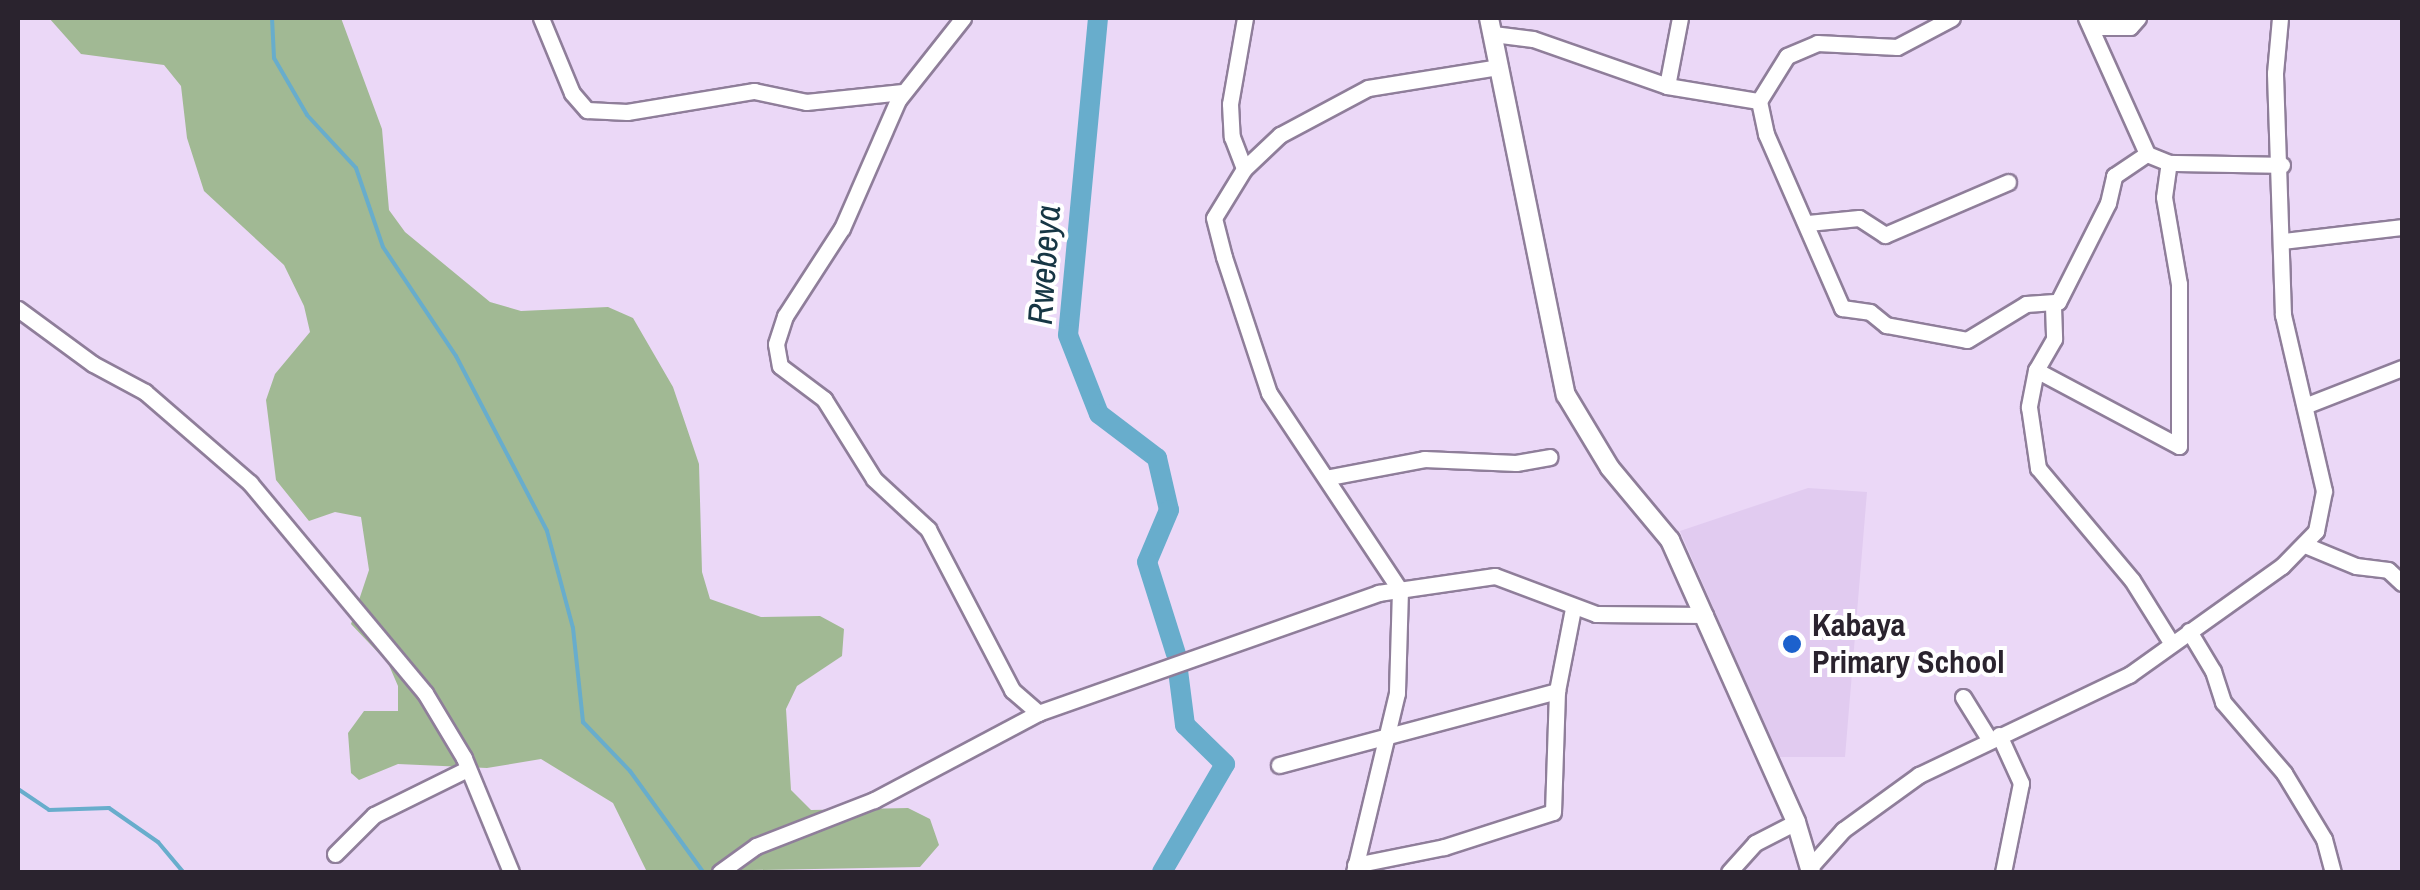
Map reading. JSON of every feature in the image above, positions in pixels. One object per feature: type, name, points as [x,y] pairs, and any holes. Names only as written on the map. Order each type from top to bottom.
[{"type":"main road","points":[[1491,26],[1566,395],[1610,468],[1670,540],[1796,822],[1810,870]]},
{"type":"street","points":[[541,18],[572,93],[587,110],[627,112],[754,91],[806,102],[902,92]]},
{"type":"street","points":[[963,18],[902,92],[842,228],[785,316],[776,344],[780,366],[824,399],[874,479],[928,530],[1012,690],[1038,712]]},
{"type":"street","points":[[1244,18],[1230,104],[1232,137],[1244,168]]},
{"type":"street","points":[[1667,86],[1680,18]]},
{"type":"street","points":[[1952,18],[1928,36],[1897,46],[1817,44],[1786,56],[1759,100],[1766,134],[1842,308],[1870,312],[1886,325],[1967,340],[2026,304],[2052,306]]},
{"type":"street","points":[[2138,18],[2130,26],[2089,22],[2147,154],[2168,164],[2282,164]]},
{"type":"street","points":[[1810,870],[1879,803],[1994,737],[2129,676],[2305,546],[2322,516],[2324,491],[2283,315],[2282,164],[2275,73],[2280,18]]},
{"type":"street","points":[[1491,26],[1667,86],[1759,100]]},
{"type":"street","points":[[1498,67],[1368,88],[1280,135],[1244,168],[1214,218],[1269,393],[1330,477],[1400,590],[1401,656],[1355,868],[1444,847],[1553,812],[1557,691],[1573,609]]},
{"type":"street","points":[[2147,154],[2114,176],[2092,238],[2052,306],[2054,339],[2036,370],[2031,432],[2046,485],[2132,580],[2172,644]]},
{"type":"street","points":[[2036,370],[2178,446],[2180,284],[2164,196],[2168,164]]},
{"type":"street","points":[[1808,224],[1859,218],[1884,235],[2008,182]]},
{"type":"street","points":[[2283,241],[2402,227]]},
{"type":"street","points":[[18,309],[93,364],[144,392],[250,483],[425,694],[466,770],[511,872]]},
{"type":"street","points":[[2307,405],[2402,368]]},
{"type":"street","points":[[1330,477],[1424,459],[1516,463],[1549,457]]},
{"type":"street","points":[[2305,546],[2356,566],[2388,570],[2402,583]]},
{"type":"street","points":[[720,872],[756,846],[874,800],[1038,712],[1400,590],[1495,576],[1573,609],[1705,615]]},
{"type":"street","points":[[2189,631],[2213,670],[2223,702],[2284,773],[2324,839],[2334,872]]},
{"type":"street","points":[[1279,765],[1332,756],[1386,735],[1557,691]]},
{"type":"street","points":[[1964,697],[2021,783],[2003,872]]},
{"type":"street","points":[[335,854],[374,815],[466,770]]},
{"type":"street","points":[[1728,872],[1756,843],[1796,822]]},
{"type":"shaded area","name":"Kabaya Primary School","points":[[1808,488],[1867,492],[1845,757],[1778,757],[1680,531]]},
{"type":"green space","points":[[49,18],[341,18],[382,129],[389,210],[405,232],[490,302],[521,311],[608,307],[633,318],[673,387],[699,464],[702,572],[710,599],[761,617],[820,616],[844,629],[842,656],[797,686],[786,709],[791,790],[811,810],[908,808],[930,819],[939,845],[920,867],[647,872],[613,803],[541,759],[487,768],[398,764],[359,780],[351,773],[348,733],[364,711],[398,711],[398,686],[388,663],[351,624],[369,570],[361,517],[335,512],[309,521],[276,480],[266,400],[275,374],[310,332],[304,306],[284,265],[204,191],[187,138],[181,86],[164,65],[81,54]]},
{"type":"waterway","points":[[272,18],[274,58],[307,115],[356,168],[383,247],[456,356],[547,531],[573,628],[583,722],[630,771],[703,872]]},
{"type":"waterway","name":"Rwebeya","points":[[1098,18],[1068,335],[1099,414],[1157,458],[1169,510],[1147,562],[1176,654]]},
{"type":"waterway","name":"Rwebeya","points":[[1162,872],[1225,764],[1185,725],[1178,670]]},
{"type":"waterway","points":[[18,789],[49,810],[109,808],[158,842],[183,872]]},
{"type":"place","name":"Kabaya Primary School","points":[[1792,644]]}]
